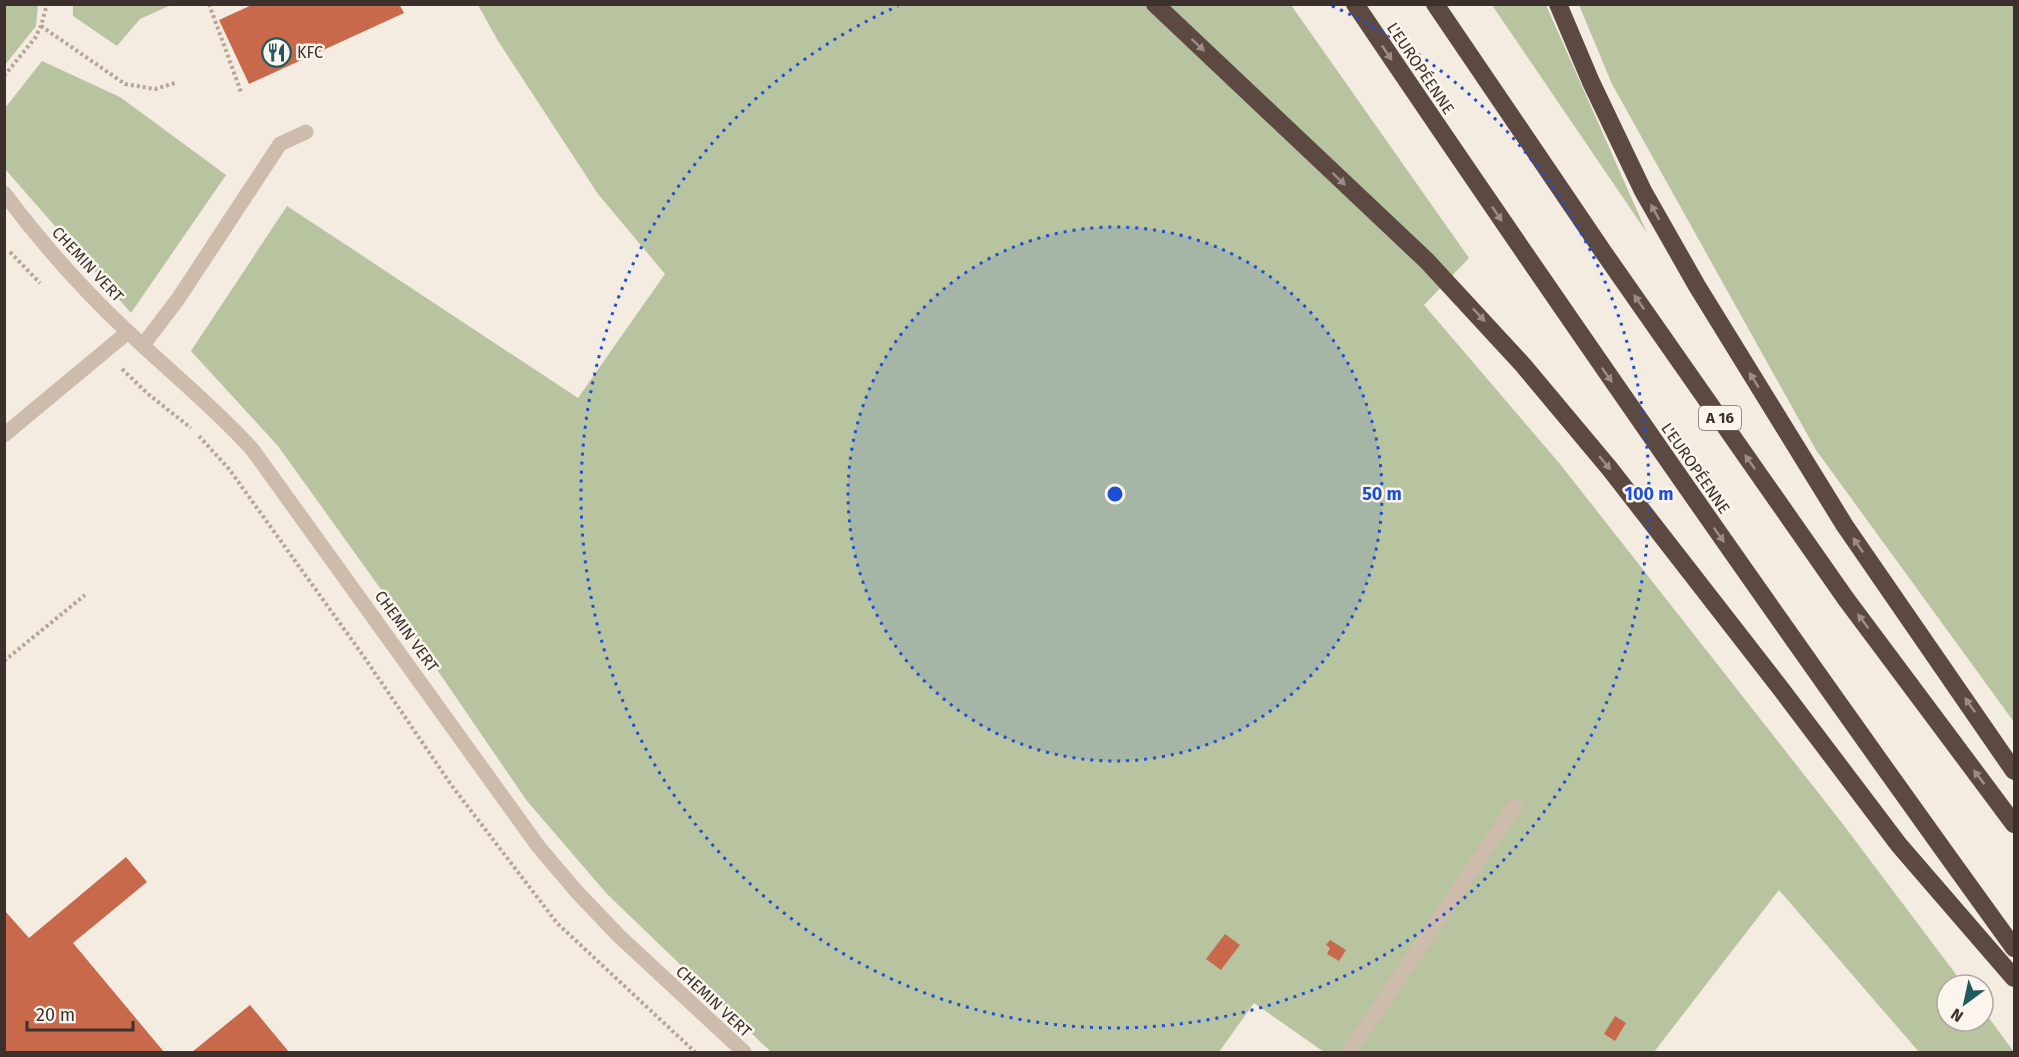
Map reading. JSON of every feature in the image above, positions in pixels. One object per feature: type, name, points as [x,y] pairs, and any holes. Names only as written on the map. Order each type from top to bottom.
[{"type":"highway","points":[[1155,4],[1426,261],[1500,338],[1610,469],[1899,845],[2014,978]]},
{"type":"highway","name":"L'EUROPÉENNE","points":[[1355,4],[1524,255],[1712,526],[2014,948]]},
{"type":"highway","name":"A 16","points":[[1435,4],[1604,253],[1846,599],[2014,824]]},
{"type":"highway","points":[[1558,4],[1591,82],[1643,191],[1697,286],[1851,534],[2014,771]]},
{"type":"street","points":[[143,345],[178,298],[280,144],[306,132]]},
{"type":"street","points":[[4,193],[36,235]]},
{"type":"street","points":[[4,210],[36,235]]},
{"type":"street","name":"CHEMIN VERT","points":[[36,235],[128,332],[219,414],[252,449],[517,817],[571,885],[619,936],[744,1053]]},
{"type":"street","points":[[4,435],[128,332]]},
{"type":"street","points":[[1349,1053],[1515,806]]},
{"type":"path","points":[[4,76],[35,38],[47,4]]},
{"type":"path","points":[[208,4],[241,92]]},
{"type":"path","points":[[41,26],[125,84],[155,89],[175,83]]},
{"type":"path","points":[[10,252],[42,284]]},
{"type":"path","points":[[105,352],[148,394],[193,429],[229,469],[362,654],[452,786],[557,923],[695,1053]]},
{"type":"path","points":[[4,660],[86,595]]},
{"type":"green space","points":[[5,4],[38,5],[36,26],[5,65]]},
{"type":"green space","points":[[73,4],[171,5],[140,19],[117,46],[73,16]]},
{"type":"green space","points":[[478,5],[1291,5],[1469,258],[1424,305],[1560,464],[1842,823],[1955,973],[1935,973],[1935,1033],[1995,1033],[1995,1026],[2014,1052],[1919,1052],[1779,890],[1654,1052],[1324,1052],[1254,1003],[1219,1052],[771,1052],[607,894],[527,801],[403,620],[278,446],[191,351],[287,206],[578,398],[665,274],[598,194],[498,41]]},
{"type":"green space","points":[[1492,5],[1546,5],[1647,233]]},
{"type":"green space","points":[[1579,5],[2014,5],[2014,722],[1816,450],[1612,84]]},
{"type":"green space","points":[[42,61],[120,97],[226,175],[131,313],[5,169],[5,108]]},
{"type":"building","name":"KFC","points":[[254,4],[399,4],[404,13],[249,84],[219,20]]},
{"type":"building","points":[[126,857],[147,882],[73,943],[164,1052],[4,1052],[4,910],[29,938]]},
{"type":"building","points":[[1225,934],[1240,945],[1221,970],[1206,959]]},
{"type":"building","points":[[1330,940],[1346,950],[1339,961],[1327,954],[1330,948],[1326,945]]},
{"type":"building","points":[[250,1005],[289,1052],[192,1052]]},
{"type":"building","points":[[1615,1016],[1626,1023],[1615,1041],[1604,1034]]},
{"type":"place","name":"KFC","points":[[276,52]]}]
